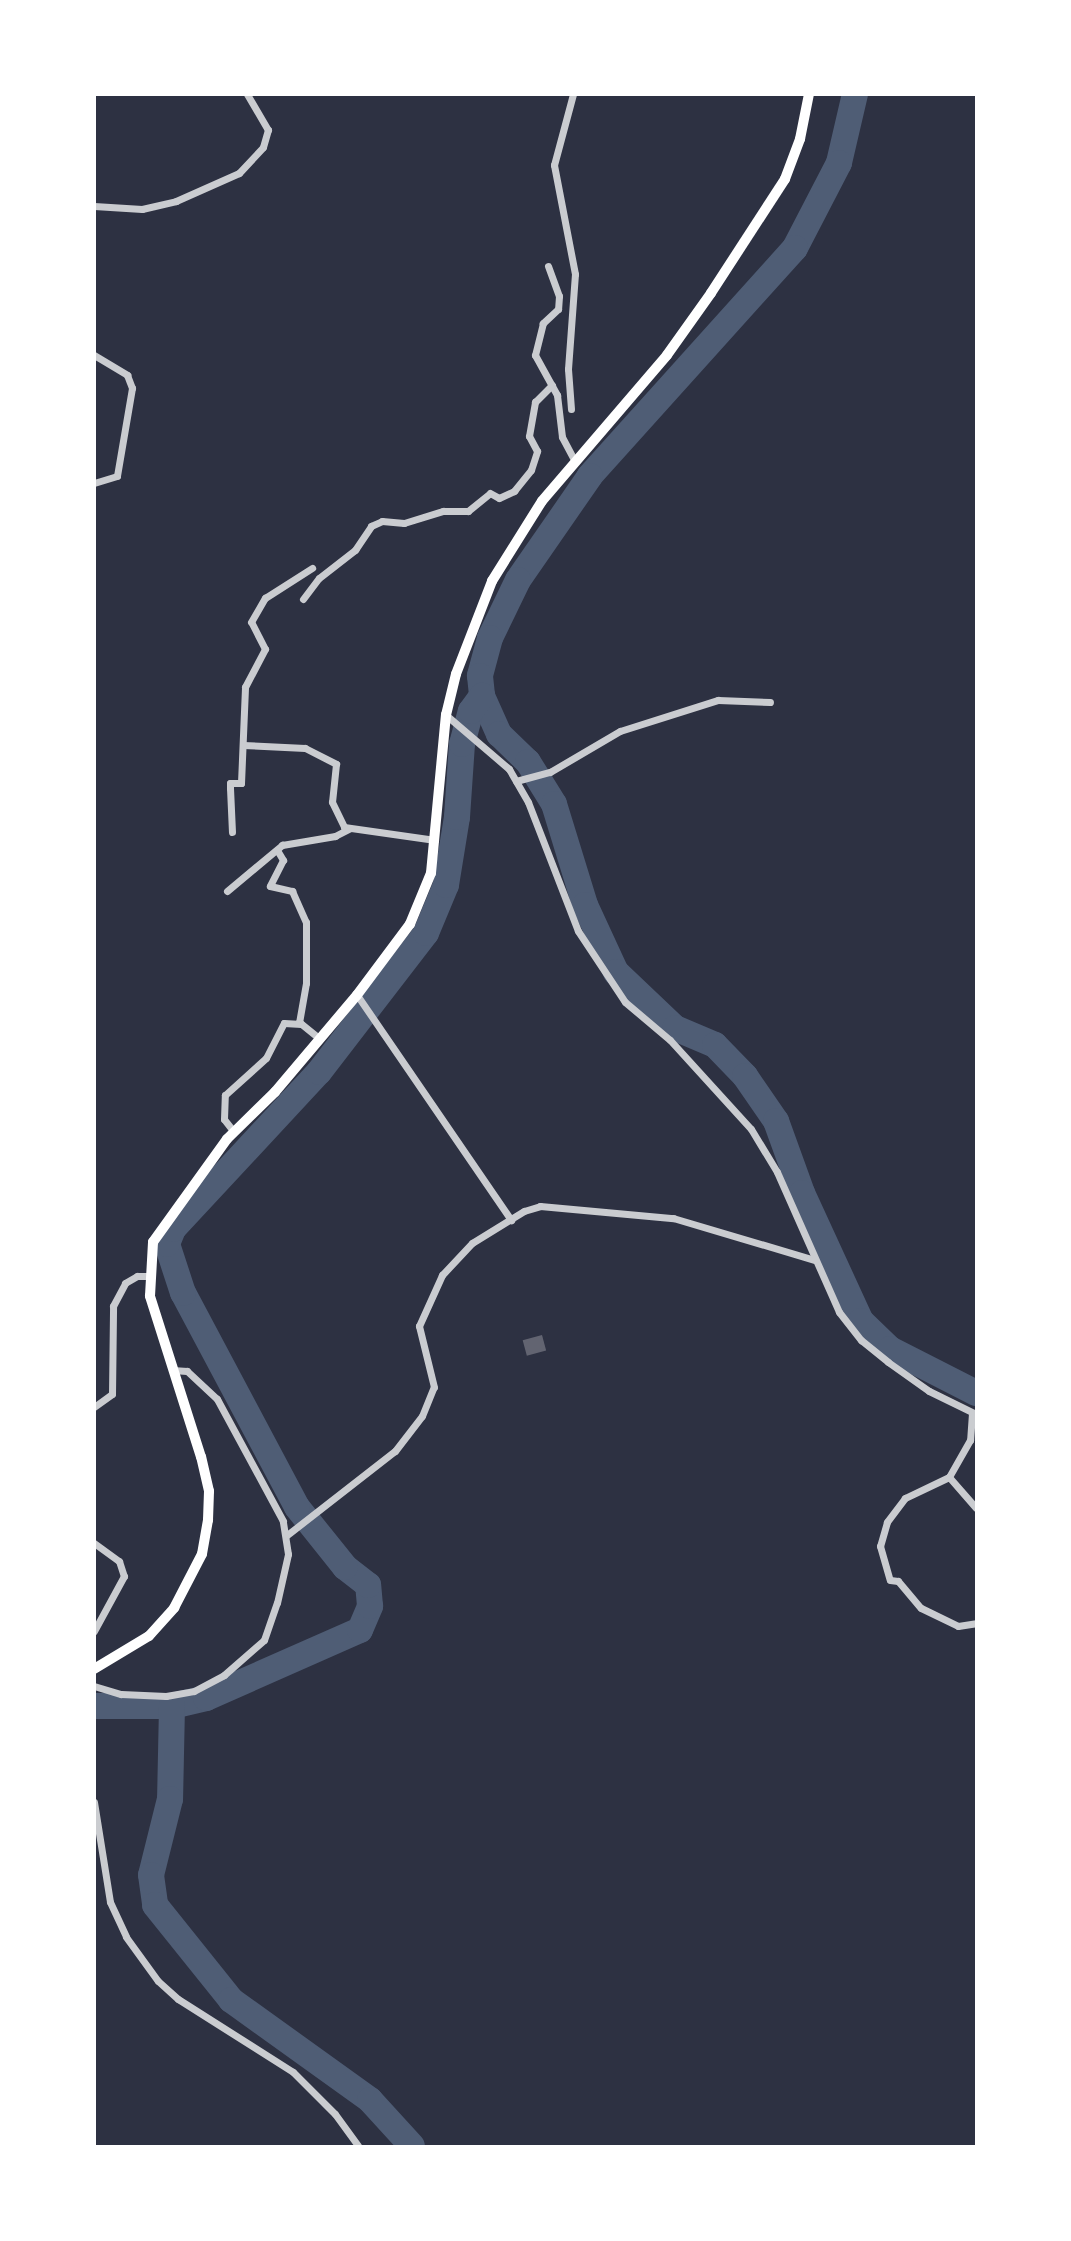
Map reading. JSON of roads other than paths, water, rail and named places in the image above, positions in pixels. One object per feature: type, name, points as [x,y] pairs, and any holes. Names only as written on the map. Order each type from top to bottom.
[{"type":"main road","points":[[94,1668],[149,1636],[174,1608],[202,1554],[209,1491],[158,1332],[148,1276],[153,1242],[167,1217],[234,1132],[359,999],[424,897],[436,840],[456,674],[492,581],[542,500],[667,355],[785,179],[800,139],[809,94]]},
{"type":"street","points":[[94,206],[142,209],[176,201],[239,173],[263,147],[268,130],[247,94]]},
{"type":"street","points":[[571,409],[568,369],[575,274],[554,165],[573,94]]},
{"type":"street","points":[[548,266],[559,296],[558,309],[543,323],[535,355],[560,403],[562,437],[575,461]]},
{"type":"street","points":[[94,355],[127,375],[132,388],[117,476],[94,483]]},
{"type":"street","points":[[303,598],[319,578],[355,551],[371,526],[382,521],[404,523],[443,511],[467,511],[491,493],[499,498],[514,491],[531,470],[537,451],[529,436],[535,402],[552,385]]},
{"type":"street","points":[[232,832],[230,783],[241,783],[245,687],[265,649],[251,622],[275,589],[312,568]]},
{"type":"street","points":[[516,781],[550,772],[620,731],[718,700],[770,702]]},
{"type":"street","points":[[449,717],[478,739],[516,781],[578,931],[625,1002],[670,1040],[751,1129],[776,1172],[839,1312],[861,1340],[929,1391],[974,1413],[970,1440],[949,1477],[905,1498],[887,1522],[880,1546],[890,1580],[898,1581],[921,1608],[958,1626],[976,1622]]},
{"type":"street","points":[[243,745],[305,748],[336,764],[332,802],[336,817],[349,829]]},
{"type":"street","points":[[228,891],[286,844],[335,836],[349,829],[436,840]]},
{"type":"street","points":[[277,850],[283,860],[270,886],[292,891],[306,922],[301,1024]]},
{"type":"street","points":[[359,999],[511,1220]]},
{"type":"street","points":[[234,1132],[224,1119],[225,1095],[266,1058],[284,1023],[301,1024],[320,1039]]},
{"type":"street","points":[[287,1535],[298,1531],[395,1451],[430,1404],[432,1370],[419,1326],[442,1275],[472,1243],[511,1220],[540,1206],[673,1218],[815,1260]]},
{"type":"street","points":[[94,1407],[112,1394],[113,1306],[125,1283],[137,1276],[148,1276]]},
{"type":"street","points":[[94,1686],[121,1694],[166,1696],[194,1691],[224,1675],[264,1640],[288,1554],[287,1535],[217,1399],[187,1371],[171,1370]]},
{"type":"street","points":[[949,1477],[976,1508]]},
{"type":"street","points":[[94,1543],[118,1561],[124,1576],[94,1632]]},
{"type":"street","points":[[94,1802],[110,1902],[126,1937],[158,1981],[178,1999],[293,2071],[335,2114],[358,2147]]},
{"type":"waterway","points":[[855,94],[839,163],[795,248],[590,476],[518,580],[490,638],[480,676],[482,696],[499,734],[528,762],[554,804],[585,905],[616,972],[675,1028],[715,1045],[745,1076],[776,1121],[802,1193],[861,1321],[890,1349],[976,1393]]},
{"type":"waterway","points":[[94,1706],[172,1706],[206,1698],[360,1630],[370,1606],[368,1585],[345,1567],[297,1507],[183,1293],[167,1244],[173,1229],[319,1072],[426,933],[446,885],[457,817],[462,744],[471,711],[482,696]]},
{"type":"waterway","points":[[172,1706],[170,1799],[151,1875],[155,1905],[231,2000],[370,2100],[412,2146]]}]
